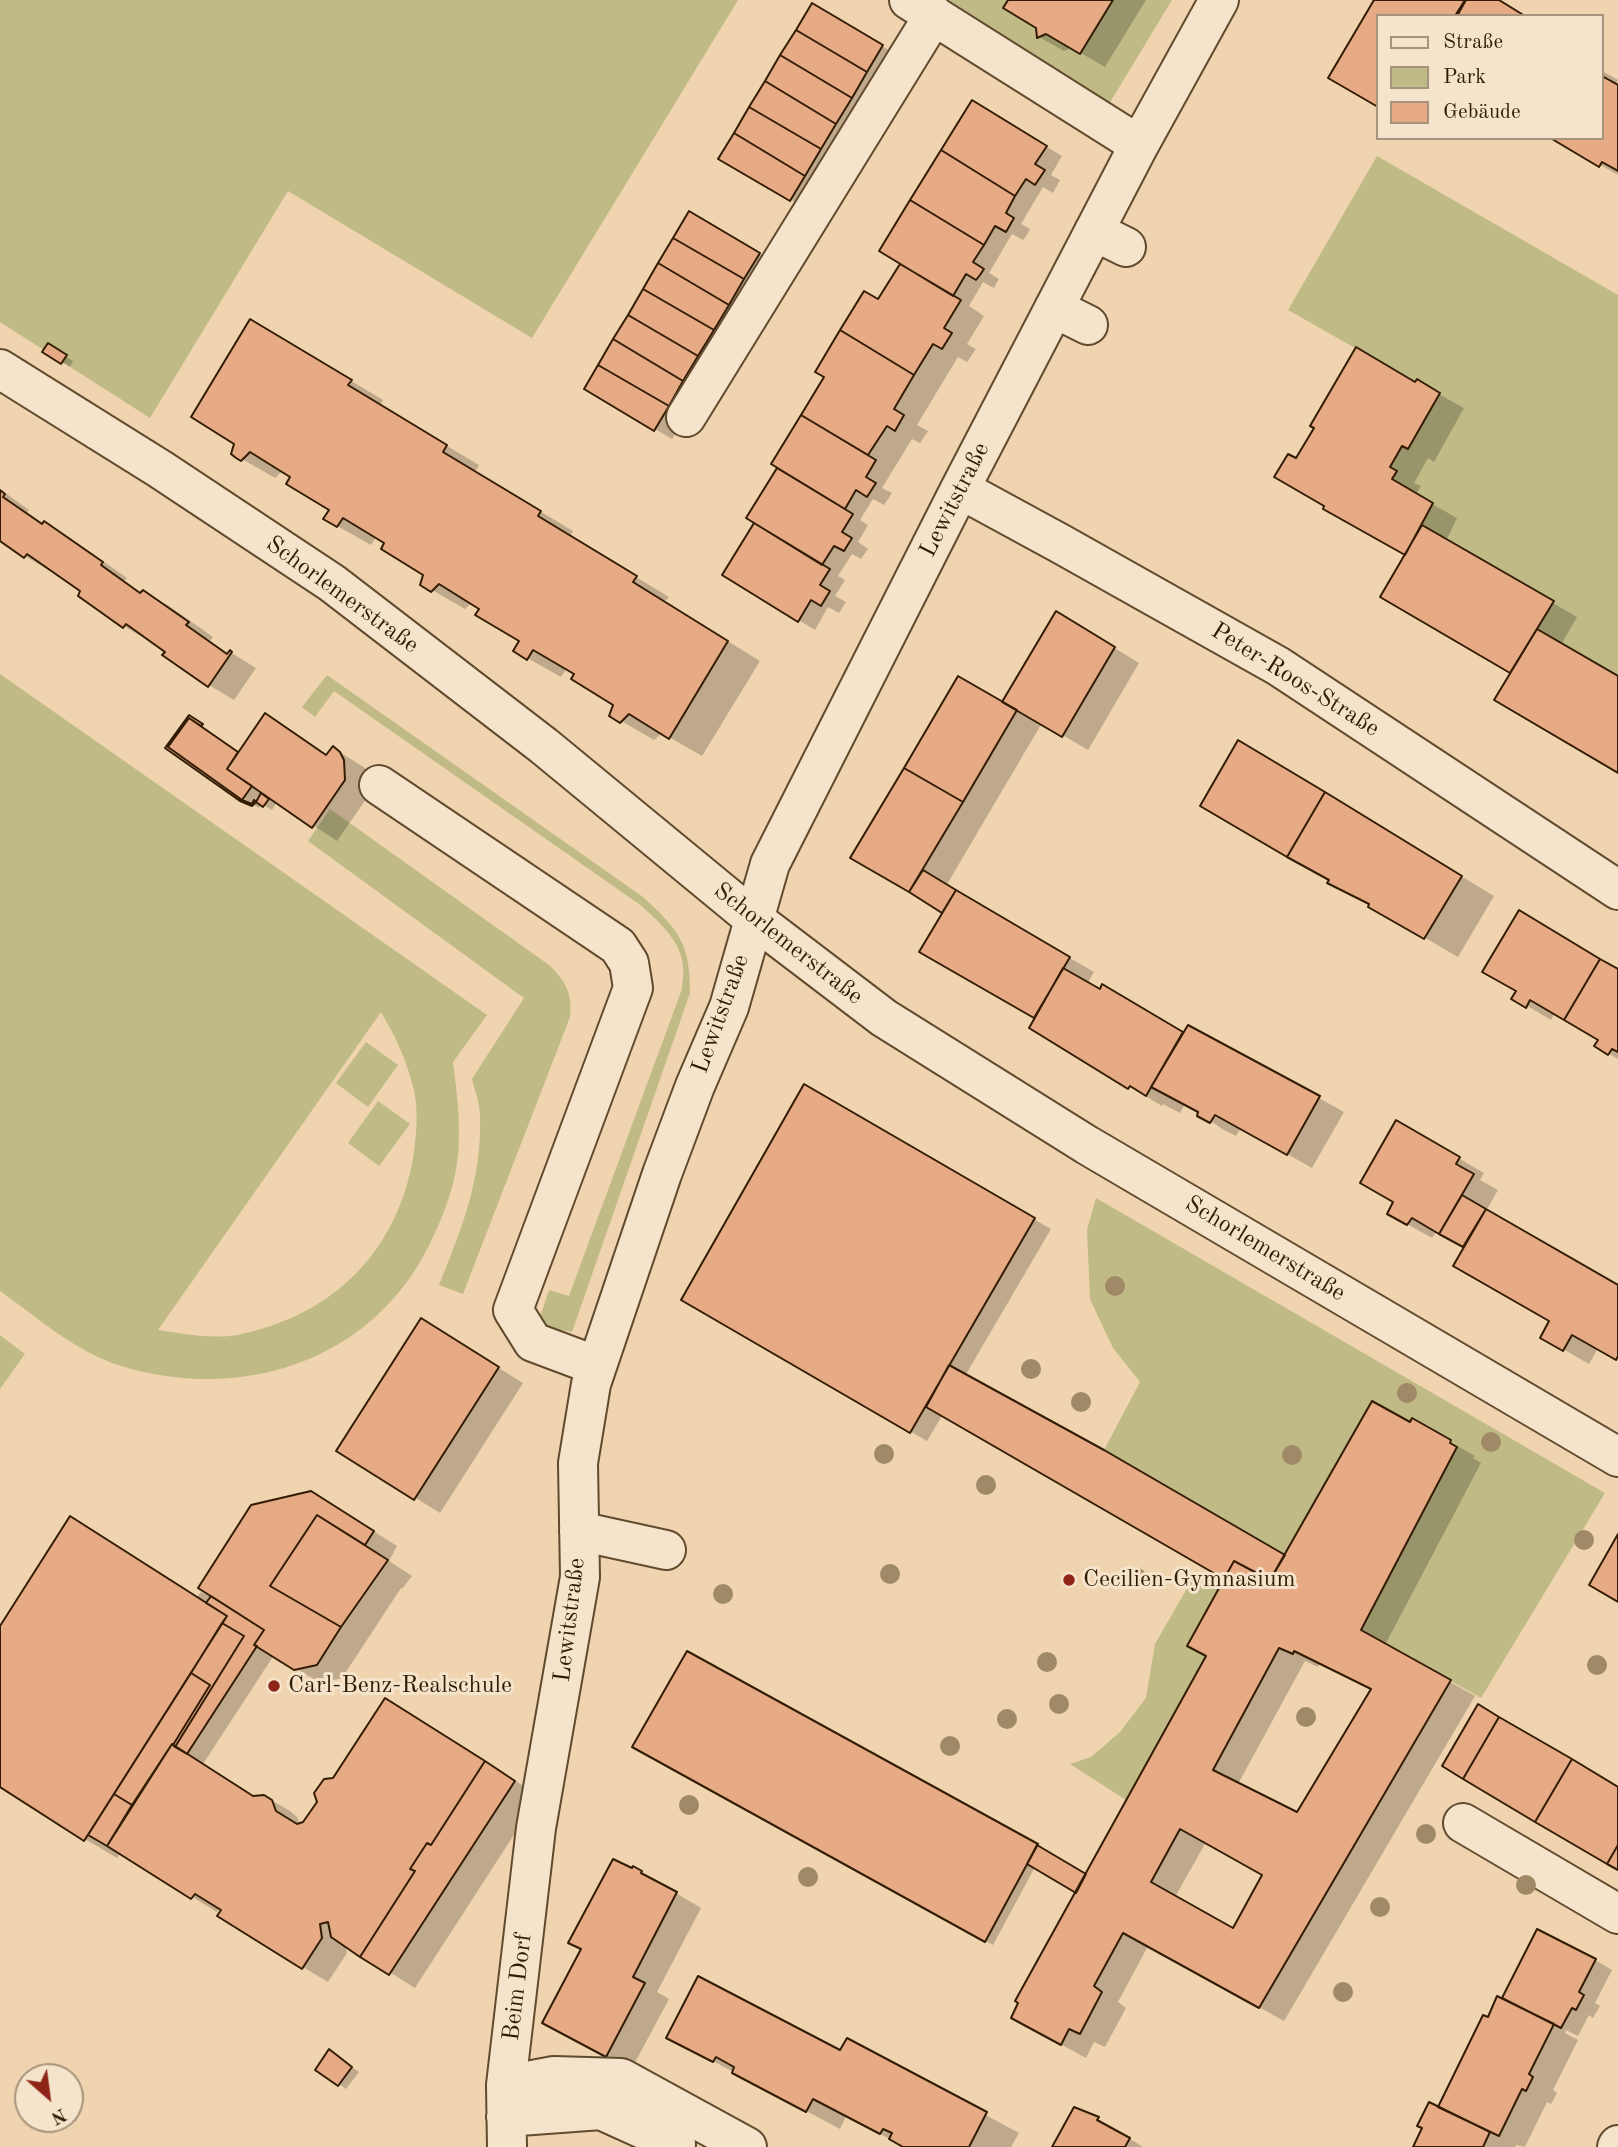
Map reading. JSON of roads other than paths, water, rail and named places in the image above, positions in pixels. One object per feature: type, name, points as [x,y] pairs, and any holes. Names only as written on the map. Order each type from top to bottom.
[{"type":"street","name":"Lewitstraße","points":[[536,1828],[577,1602],[580,1577],[578,1462],[594,1375],[662,1174],[695,1086],[729,1007],[770,864],[1054,308],[1110,239],[1139,145],[1219,0]]},
{"type":"street","points":[[686,417],[922,8],[1139,145]]},
{"type":"street","points":[[1054,308],[1088,325]]},
{"type":"street","name":"Schorlemerstraße","points":[[0,369],[160,469],[332,583],[544,746],[754,919],[884,1018],[1076,1138],[1618,1457]]},
{"type":"street","name":"Peter-Roos-Straße","points":[[960,489],[1278,666],[1618,890]]},
{"type":"street","points":[[379,785],[618,946],[629,963],[633,988],[513,1310],[533,1342],[594,1375]]},
{"type":"street","points":[[579,1531],[666,1550]]},
{"type":"street","points":[[1463,1823],[1618,1914]]},
{"type":"street","name":"Beim Dorf","points":[[506,2116],[536,1828]]},
{"type":"street","points":[[506,2116],[554,2076],[621,2078],[747,2147]]},
{"type":"street","points":[[506,2116],[601,2110],[676,2144]]},
{"type":"place","name":"Cecilien-Gymnasium","points":[[1069,1580]]},
{"type":"place","name":"Carl-Benz-Realschule","points":[[274,1686]]}]
